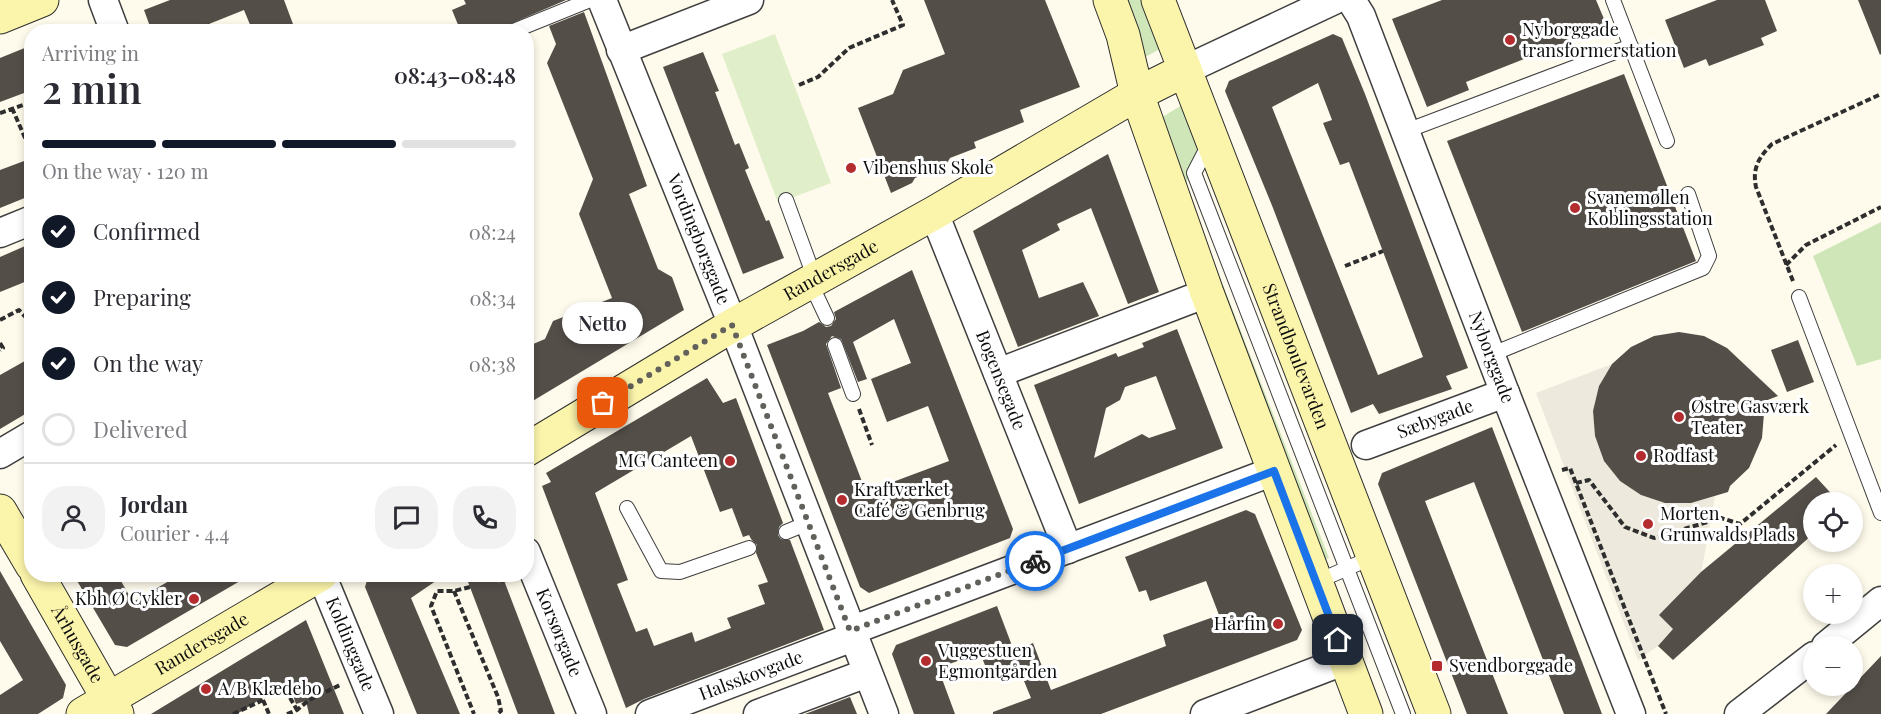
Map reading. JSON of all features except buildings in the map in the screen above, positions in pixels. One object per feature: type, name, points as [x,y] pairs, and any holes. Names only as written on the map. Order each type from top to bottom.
[{"type":"street","points":[[0,17],[42,0]]},
{"type":"street","points":[[103,0],[112,24]]},
{"type":"street","name":"Vordingborggade","points":[[603,0],[732,325],[797,528],[851,634],[884,714]]},
{"type":"street","points":[[621,50],[749,0]]},
{"type":"street","points":[[1110,0],[1123,35],[1137,94],[1207,293],[1366,714]]},
{"type":"street","name":"Strandboulevarden","points":[[1158,0],[1212,140],[1360,563],[1434,714]]},
{"type":"street","points":[[1185,70],[1334,0]]},
{"type":"street","name":"Nyborggade","points":[[1352,0],[1362,16],[1490,355],[1631,714]]},
{"type":"street","name":"Randersgade","points":[[534,445],[732,325],[934,213],[1137,94],[1185,70]]},
{"type":"street","name":"Bogensegade","points":[[934,213],[1068,549]]},
{"type":"street","points":[[0,234],[24,224]]},
{"type":"street","points":[[998,373],[1207,293]]},
{"type":"street","name":"Sæbygade","points":[[1366,446],[1505,393]]},
{"type":"street","points":[[0,454],[24,440]]},
{"type":"street","name":"Halsskovgade","points":[[650,714],[1068,549],[1274,471]]},
{"type":"street","points":[[0,511],[24,552]]},
{"type":"street","name":"Korsørgade","points":[[534,574],[592,714]]},
{"type":"street","name":"Århusgade","points":[[41,582],[103,709]]},
{"type":"street","name":"Randersgade","points":[[103,709],[308,582]]},
{"type":"street","name":"Koldinggade","points":[[324,582],[379,714]]},
{"type":"street","points":[[1838,636],[1881,601]]},
{"type":"street","points":[[1204,714],[1346,660]]},
{"type":"street","points":[[1739,714],[1803,665]]},
{"type":"street","points":[[758,714],[867,673]]},
{"type":"lane","points":[[531,24],[590,0]]},
{"type":"lane","points":[[1613,0],[1667,141]]},
{"type":"lane","points":[[1406,132],[1631,46]]},
{"type":"lane","points":[[1490,355],[1703,268],[1708,256],[1707,250],[1688,194]]},
{"type":"lane","points":[[786,200],[826,318]]},
{"type":"lane","points":[[1799,297],[1881,513]]},
{"type":"lane","points":[[835,345],[853,394]]},
{"type":"lane","points":[[627,508],[661,571],[680,572],[749,548]]},
{"type":"lane","points":[[1316,582],[1360,563],[1403,714]]},
{"type":"path","points":[[799,84],[818,77],[849,48],[903,25],[892,0]]},
{"type":"path","points":[[1799,297],[1756,187],[1754,176],[1756,165],[1761,155],[1772,144],[1881,94]]},
{"type":"path","points":[[0,113],[24,104]]},
{"type":"path","points":[[12,108],[24,136]]},
{"type":"path","points":[[1786,265],[1806,245],[1881,207]]},
{"type":"path","points":[[1345,266],[1383,251]]},
{"type":"path","points":[[0,320],[19,310],[24,315]]},
{"type":"path","points":[[0,343],[3,348],[0,350]]},
{"type":"path","points":[[853,394],[872,445]]},
{"type":"path","points":[[1576,483],[1588,480],[1625,527],[1654,538],[1721,518],[1740,524],[1851,433]]},
{"type":"path","points":[[1537,476],[1570,468],[1666,714]]},
{"type":"path","points":[[470,587],[454,591],[437,591],[431,606],[474,714]]},
{"type":"path","points":[[454,591],[498,697],[501,711],[497,714]]},
{"type":"path","points":[[287,714],[336,686]]},
{"type":"path","points":[[269,714],[264,700],[266,693],[284,687],[297,710]]},
{"type":"path","points":[[233,714],[264,700]]},
{"type":"green space","points":[[1123,0],[1144,0],[1162,48],[1145,57]]},
{"type":"green space","points":[[775,34],[831,183],[778,203],[722,54]]},
{"type":"green space","points":[[1182,105],[1199,145],[1185,187],[1329,558],[1321,561],[1156,121]]},
{"type":"green space","points":[[1881,222],[1881,359],[1857,366],[1813,256]]},
{"type":"shaded area","name":"Morten Grunwalds Plads","points":[[1612,364],[1593,411],[1595,437],[1604,461],[1620,481],[1641,495],[1665,503],[1691,503],[1715,496],[1701,574],[1659,615],[1673,629],[1658,646],[1638,660],[1536,393]]},
{"type":"way so far","points":[[603,403],[732,325],[850,631],[1035,561]]},
{"type":"place","name":"Nyborggade transformerstation","points":[[1510,40]]},
{"type":"place","name":"Vibenshus Skole","points":[[851,168]]},
{"type":"place","name":"Svanemøllen Koblingsstation","points":[[1575,208]]},
{"type":"place","name":"Netto","points":[[603,403]]},
{"type":"place","name":"Østre Gasværk Teater","points":[[1679,417]]},
{"type":"place","name":"Rodfast","points":[[1641,456]]},
{"type":"place","name":"MG Canteen","points":[[730,461]]},
{"type":"place","name":"Kraftværket Café & Genbrug","points":[[842,500]]},
{"type":"place","name":"Morten Grunwalds Plads","points":[[1648,524]]},
{"type":"place","name":"Kbh Ø Cykler","points":[[194,599]]},
{"type":"place","name":"Hårfin","points":[[1278,624]]},
{"type":"place","name":"Vuggestuen Egmontgården","points":[[926,661]]},
{"type":"place","name":"Svendborggade","points":[[1437,666]]},
{"type":"place","name":"A/B Klædebo","points":[[206,689]]},
{"type":"route","points":[[1035,561],[1274,471],[1338,640]]}]
